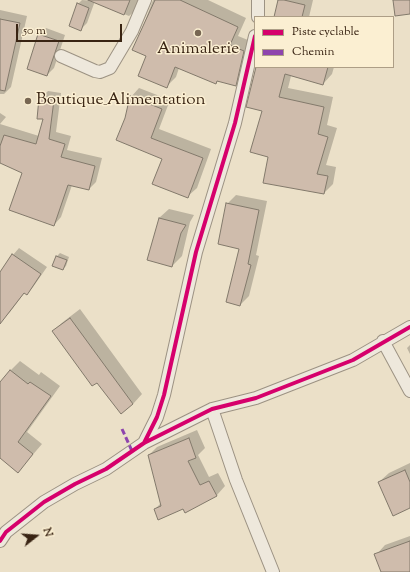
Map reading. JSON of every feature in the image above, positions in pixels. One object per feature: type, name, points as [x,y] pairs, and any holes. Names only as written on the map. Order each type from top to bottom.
[{"type":"street","points":[[62,56],[95,71],[100,72],[110,68],[132,31],[145,0]]},
{"type":"street","points":[[258,0],[258,16]]},
{"type":"street","points":[[144,444],[157,417],[164,394],[196,252],[235,123],[254,40]]},
{"type":"street","points":[[0,541],[6,532],[44,502],[74,484],[106,469],[144,444],[212,409],[256,398],[353,360],[410,327]]},
{"type":"street","points":[[384,341],[410,391]]},
{"type":"street","points":[[212,409],[236,480],[273,572]]},
{"type":"building","points":[[88,0],[130,0],[124,15]]},
{"type":"building","points":[[155,0],[180,0],[238,27],[230,45],[244,51],[236,86],[217,81],[216,84],[175,67],[167,88],[138,76],[146,56],[132,50]]},
{"type":"building","points":[[278,0],[305,5],[302,16],[274,16]]},
{"type":"building","points":[[393,0],[410,0],[410,14],[395,16]]},
{"type":"building","points":[[77,3],[89,8],[81,31],[69,26]]},
{"type":"building","points":[[0,19],[20,23],[5,91],[0,90]]},
{"type":"building","points":[[38,34],[59,41],[47,76],[27,69]]},
{"type":"building","points":[[256,68],[328,68],[323,85],[285,74],[279,97],[324,107],[318,134],[328,137],[317,174],[328,176],[324,194],[263,183],[268,157],[250,152],[262,111],[246,107]]},
{"type":"building","points":[[130,96],[162,109],[151,138],[203,158],[188,198],[152,184],[162,159],[116,140],[125,118]]},
{"type":"building","points":[[39,98],[54,100],[49,139],[65,144],[61,157],[95,166],[89,190],[68,185],[54,226],[9,210],[22,173],[0,163],[0,146],[4,135],[36,144],[43,119],[37,119]]},
{"type":"building","points":[[226,203],[259,210],[248,264],[251,265],[240,306],[226,302],[239,249],[218,244]]},
{"type":"building","points":[[159,218],[186,225],[181,233],[172,267],[147,260]]},
{"type":"building","points":[[12,254],[41,274],[27,295],[24,293],[0,324],[0,272]]},
{"type":"building","points":[[56,256],[67,260],[63,270],[52,266]]},
{"type":"building","points":[[70,318],[133,404],[121,414],[97,383],[92,386],[52,331]]},
{"type":"building","points":[[10,370],[28,384],[30,382],[51,396],[18,442],[33,454],[18,473],[0,458],[0,382]]},
{"type":"building","points":[[189,438],[196,458],[188,461],[200,485],[209,481],[217,496],[185,513],[183,509],[158,520],[154,509],[161,506],[148,455]]},
{"type":"building","points":[[405,470],[410,482],[410,508],[393,516],[378,482]]},
{"type":"building","points":[[410,541],[410,572],[381,572],[374,554]]},
{"type":"marked path","points":[[122,429],[132,451]]},
{"type":"cycle path","points":[[144,443],[157,417],[164,395],[196,252],[235,123],[254,40]]},
{"type":"cycle path","points":[[0,541],[6,532],[44,502],[75,484],[106,469],[144,443],[212,409],[256,398],[353,360],[410,327]]},
{"type":"place","name":"Animalerie","points":[[198,33]]},
{"type":"place","name":"Boutique_Alimentation","points":[[28,101]]}]
